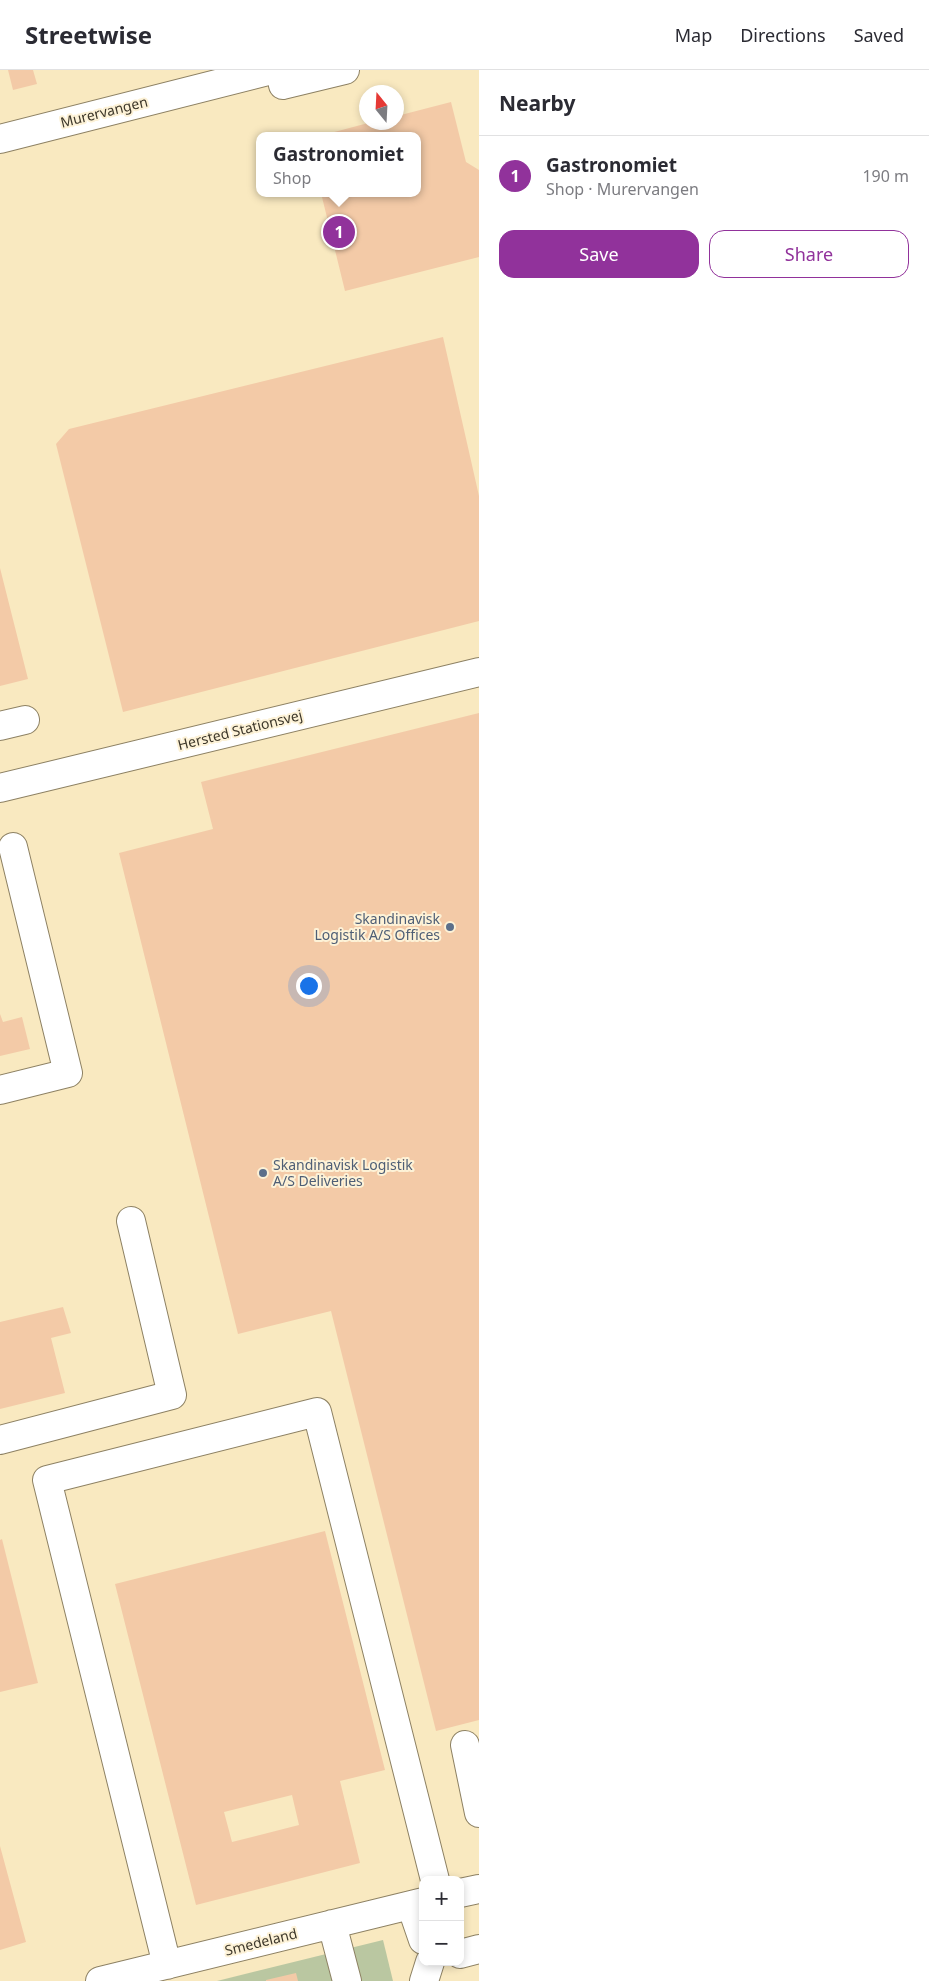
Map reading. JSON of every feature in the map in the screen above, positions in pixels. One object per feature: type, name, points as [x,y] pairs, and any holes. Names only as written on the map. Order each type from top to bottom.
[{"type":"street","name":"Murervangen","points":[[1,135],[195,82],[272,70]]},
{"type":"street","points":[[280,70],[283,85],[345,70]]},
{"type":"street","name":"Hersted Stationsvej","points":[[0,788],[479,672]]},
{"type":"street","points":[[0,1090],[68,1073],[13,847]]},
{"type":"street","points":[[0,1440],[172,1395],[131,1220]]},
{"type":"street","points":[[167,1965],[47,1480],[317,1412],[434,1876]]},
{"type":"street","points":[[464,1745],[479,1813]]},
{"type":"street","points":[[464,1892],[479,1888]]},
{"type":"street","points":[[417,1904],[420,1921]]},
{"type":"street","name":"Smedeland","points":[[100,1981],[417,1904]]},
{"type":"street","points":[[332,1924],[347,1981]]},
{"type":"street","points":[[464,1953],[479,1949]]},
{"type":"street","points":[[424,1981],[429,1966]]},
{"type":"shaded area","points":[[0,70],[479,70],[479,1981],[0,1981]]},
{"type":"green space","points":[[383,1940],[393,1981],[217,1981]]},
{"type":"building","points":[[8,70],[33,70],[37,84],[13,90]]},
{"type":"building","points":[[451,102],[466,162],[479,170],[479,257],[345,291],[322,197],[421,197],[421,132],[334,132],[359,125],[359,130],[404,130],[404,114]]},
{"type":"building","points":[[443,337],[479,496],[479,621],[123,712],[56,444],[69,429]]},
{"type":"building","points":[[0,568],[28,679],[0,686]]},
{"type":"building","points":[[479,713],[479,1720],[436,1731],[331,1311],[238,1334],[119,853],[213,829],[201,782]]},
{"type":"building","points":[[0,1014],[3,1022],[22,1017],[30,1049],[0,1056]]},
{"type":"building","points":[[63,1307],[71,1333],[51,1338],[65,1393],[0,1409],[0,1322]]},
{"type":"building","points":[[325,1531],[385,1770],[340,1781],[360,1863],[196,1905],[115,1584]],"holes":[[[292,1795],[299,1825],[232,1842],[224,1812]]]},
{"type":"building","points":[[2,1539],[38,1683],[0,1692],[0,1540]]},
{"type":"building","points":[[0,1846],[26,1942],[0,1950]]},
{"type":"building","points":[[296,1973],[298,1981],[266,1981],[266,1980]]},
{"type":"place","name":"Gastronomiet","points":[[339,232]]},
{"type":"place","name":"Skandinavisk Logistik A/S Offices","points":[[450,927]]},
{"type":"place","name":"Skandinavisk Logistik A/S Deliveries","points":[[263,1173]]}]
